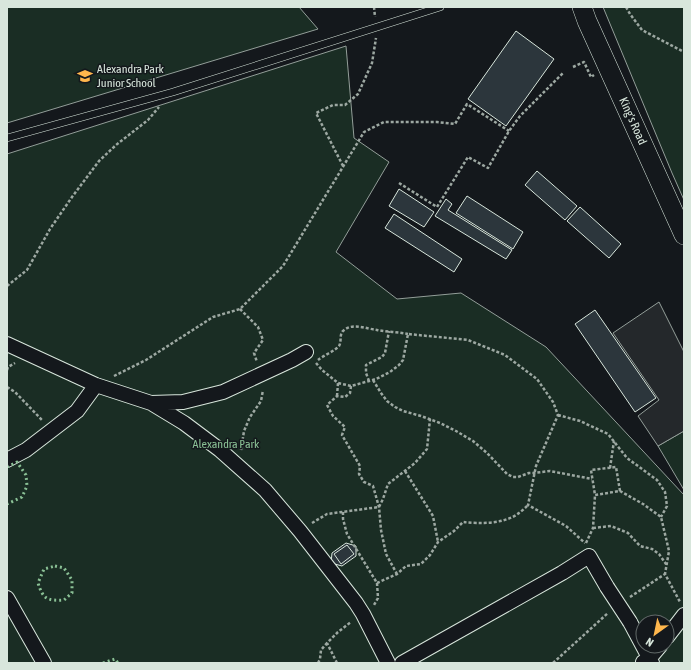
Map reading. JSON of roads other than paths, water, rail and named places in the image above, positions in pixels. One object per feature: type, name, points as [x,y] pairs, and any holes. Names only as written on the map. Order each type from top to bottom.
[{"type":"street","name":"King's Road","points":[[582,7],[684,235]]},
{"type":"street","points":[[7,344],[96,385],[151,403],[184,423],[220,450],[265,490],[300,531],[356,603],[388,663]]},
{"type":"street","points":[[151,403],[183,402],[223,392],[306,352]]},
{"type":"street","points":[[7,460],[26,450],[77,411],[96,385]]},
{"type":"street","points":[[402,663],[562,573],[587,550],[607,587],[630,622],[647,662],[654,654]]},
{"type":"street","points":[[7,598],[44,663]]},
{"type":"street","points":[[675,622],[682,609]]},
{"type":"lane","points":[[7,138],[173,92],[440,7]]},
{"type":"place","name":"Alexandra Park Junior School","points":[[85,76]]},
{"type":"park label","name":"Alexandra Park","points":[[226,444]]}]
